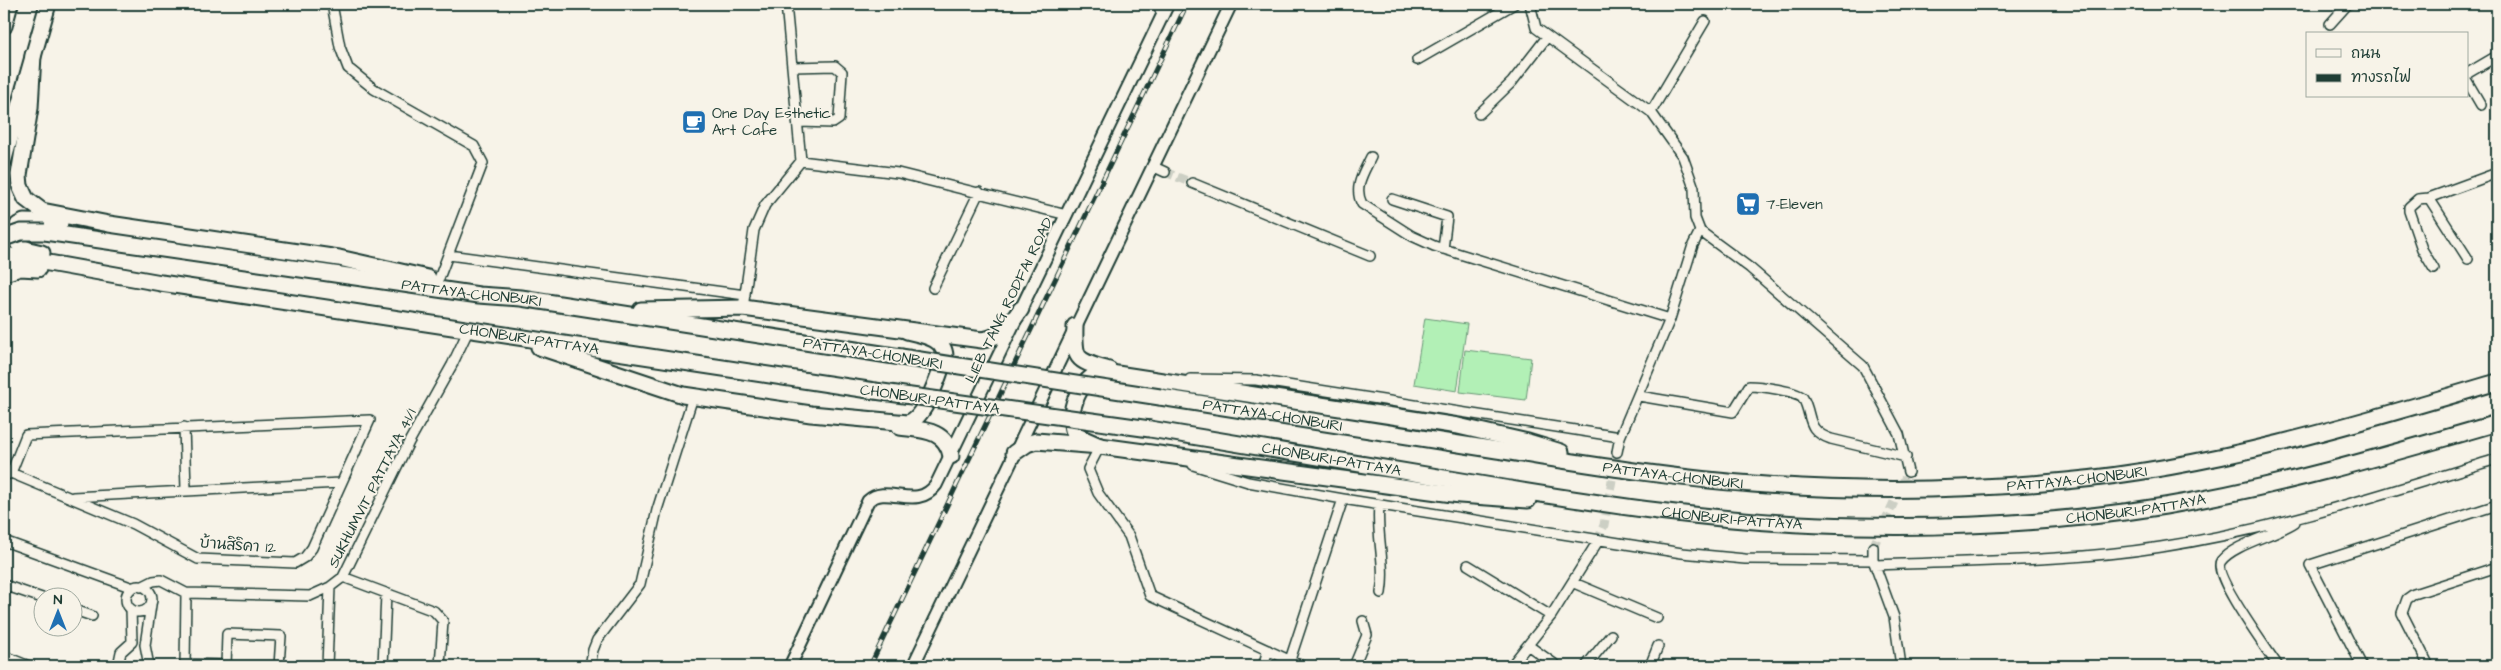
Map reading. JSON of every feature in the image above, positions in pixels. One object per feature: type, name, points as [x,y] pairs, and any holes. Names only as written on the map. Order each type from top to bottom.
[{"type":"highway","points":[[4,26],[10,4]]},
{"type":"highway","points":[[4,159],[48,4]]},
{"type":"highway","points":[[33,55],[30,108],[19,167],[19,180],[26,198],[42,211],[109,224],[339,258],[521,298]]},
{"type":"highway","points":[[109,224],[24,222],[18,225],[14,236],[23,249],[118,269],[161,283]]},
{"type":"highway","name":"PATTAYA-CHONBURI","points":[[4,238],[21,232],[45,232],[480,295],[521,298],[1605,467],[1752,484],[1906,490],[2068,481],[2143,471],[2232,455],[2336,431],[2497,382]]},
{"type":"highway","points":[[4,255],[161,283]]},
{"type":"highway","points":[[4,273],[29,268],[161,283]]},
{"type":"highway","name":"CHONBURI-PATTAYA","points":[[161,283],[875,391],[1159,431],[1596,503],[1773,523],[1858,526],[1974,524],[2098,514],[2162,506],[2222,495],[2324,472],[2497,423]]},
{"type":"highway","points":[[600,311],[744,302],[907,331],[974,340],[998,336],[1006,330],[1021,309]]},
{"type":"highway","points":[[1076,326],[1075,351],[1080,360],[1121,373]]},
{"type":"highway","points":[[810,414],[903,423],[912,422],[926,402],[945,356],[945,350],[938,341],[907,331]]},
{"type":"highway","points":[[502,334],[602,369],[693,397],[936,433],[946,442],[951,456]]},
{"type":"highway","points":[[1100,446],[1075,435],[1071,421],[1073,407],[1086,380],[1091,376],[1104,372],[1236,390],[1458,426],[1528,442],[1605,467]]},
{"type":"highway","points":[[1014,454],[1027,444],[1036,441],[1100,446],[1460,495],[1596,503]]},
{"type":"street","points":[[332,4],[340,47],[348,68],[374,89],[474,146],[483,163],[438,281]]},
{"type":"street","points":[[449,255],[744,302],[754,230],[765,205],[800,161],[799,122],[786,4]]},
{"type":"street","name":"LIEB TANG RODFAI ROAD","points":[[790,666],[868,501],[879,495],[918,498],[927,495],[936,485],[1066,215],[1160,9],[1168,4]]},
{"type":"street","points":[[912,666],[1231,4]]},
{"type":"street","points":[[1417,60],[1514,4]]},
{"type":"street","points":[[1530,4],[1536,28],[1652,112],[1683,157],[1694,188],[1695,218],[1700,231],[1750,268],[1863,366],[1899,434],[1906,457],[1908,472]]},
{"type":"street","points":[[2330,24],[2348,4]]},
{"type":"street","points":[[1652,112],[1705,21]]},
{"type":"street","points":[[1479,114],[1512,82],[1547,36]]},
{"type":"street","points":[[2497,39],[2497,45]]},
{"type":"street","points":[[2468,72],[2497,56]]},
{"type":"street","points":[[794,67],[835,66],[842,72],[839,119],[833,123],[799,122]]},
{"type":"street","points":[[2468,83],[2481,105]]},
{"type":"street","points":[[1371,157],[1358,186],[1358,196],[1362,204],[1412,236],[1443,249],[1670,318]]},
{"type":"street","points":[[800,161],[893,172],[1066,215]]},
{"type":"street","points":[[1152,166],[1165,172]]},
{"type":"street","points":[[2434,269],[2422,249],[2409,207],[2415,201],[2429,198],[2497,173]]},
{"type":"street","points":[[1192,183],[1370,256]]},
{"type":"street","points":[[934,288],[979,192]]},
{"type":"street","points":[[2429,198],[2468,259]]},
{"type":"street","points":[[1392,199],[1447,217],[1443,249]]},
{"type":"street","points":[[1617,452],[1620,437],[1639,396],[1670,318],[1693,245],[1700,231]]},
{"type":"street","name":"SUKHUMVIT PATTAYA 41/1","points":[[137,587],[161,580],[186,593],[310,596],[330,587],[344,577],[404,451],[452,365],[468,329]]},
{"type":"street","points":[[1154,378],[1256,380],[1620,437]]},
{"type":"street","points":[[1639,396],[1733,412],[1749,386],[1796,393],[1804,399],[1812,425],[1824,437],[1906,457]]},
{"type":"street","points":[[590,666],[597,640],[640,584],[657,510],[693,397]]},
{"type":"street","name":"บ้านสิริคา 12","points":[[8,474],[72,497],[133,524],[198,559],[295,563],[305,557],[312,548],[370,420],[184,427]]},
{"type":"street","points":[[8,474],[26,435],[184,427],[186,489]]},
{"type":"street","points":[[1100,446],[1088,469],[1098,493],[1129,536],[1150,596],[1302,666]]},
{"type":"street","points":[[1157,454],[1248,482],[1598,541],[1745,559],[1874,563],[2101,555],[2210,539],[2300,519],[2497,459]]},
{"type":"street","points":[[72,497],[186,489],[340,483]]},
{"type":"street","points":[[1290,660],[1344,499]]},
{"type":"street","points":[[1379,505],[1377,528],[1384,579],[1381,594]]},
{"type":"street","points":[[2362,666],[2310,564],[2497,505]]},
{"type":"street","points":[[2278,666],[2229,592],[2219,568],[2221,561],[2240,548],[2286,528],[2300,519]]},
{"type":"street","points":[[4,541],[150,593],[151,604],[146,645],[149,666]]},
{"type":"street","points":[[1511,666],[1529,646],[1574,583],[1598,541]]},
{"type":"street","points":[[1873,547],[1874,563],[1894,617],[1901,666]]},
{"type":"street","points":[[1468,565],[1551,616]]},
{"type":"street","points":[[2429,666],[2402,613],[2406,599],[2414,594],[2497,567]]},
{"type":"street","points":[[344,577],[434,611],[443,621],[440,666]]},
{"type":"street","points":[[1574,583],[1657,618]]},
{"type":"street","points":[[4,584],[32,594]]},
{"type":"street","points":[[118,666],[121,652],[132,642],[131,609],[126,600],[128,593],[137,587]]},
{"type":"street","points":[[327,666],[330,587]]},
{"type":"street","points":[[186,593],[185,665],[226,666],[227,634],[281,636],[279,666]]},
{"type":"street","points":[[383,666],[386,594]]},
{"type":"street","points":[[131,609],[142,612],[151,604]]},
{"type":"street","points":[[82,612],[92,616]]},
{"type":"street","points":[[1354,666],[1367,635],[1363,621]]},
{"type":"street","points":[[1586,666],[1611,635]]},
{"type":"street","points":[[132,642],[146,645]]},
{"type":"street","points":[[1529,646],[1557,666]]},
{"type":"street","points":[[1650,666],[1658,646]]},
{"type":"street","points":[[1263,666],[1268,650]]},
{"type":"street","points":[[4,656],[28,666]]},
{"type":"green space","points":[[1425,318],[1467,324],[1457,391],[1414,384]]},
{"type":"green space","points":[[1465,350],[1531,358],[1526,400],[1460,392]]},
{"type":"tunnel","points":[[1165,172],[1192,183]]},
{"type":"tunnel","points":[[1598,541],[1604,525],[1617,452]]},
{"type":"tunnel","points":[[1873,547],[1908,472]]},
{"type":"railway","points":[[870,666],[1187,4]]},
{"type":"place","name":"One Day Esthetic Art Cafe","points":[[694,122]]},
{"type":"place","name":"7-Eleven","points":[[1748,204]]}]
